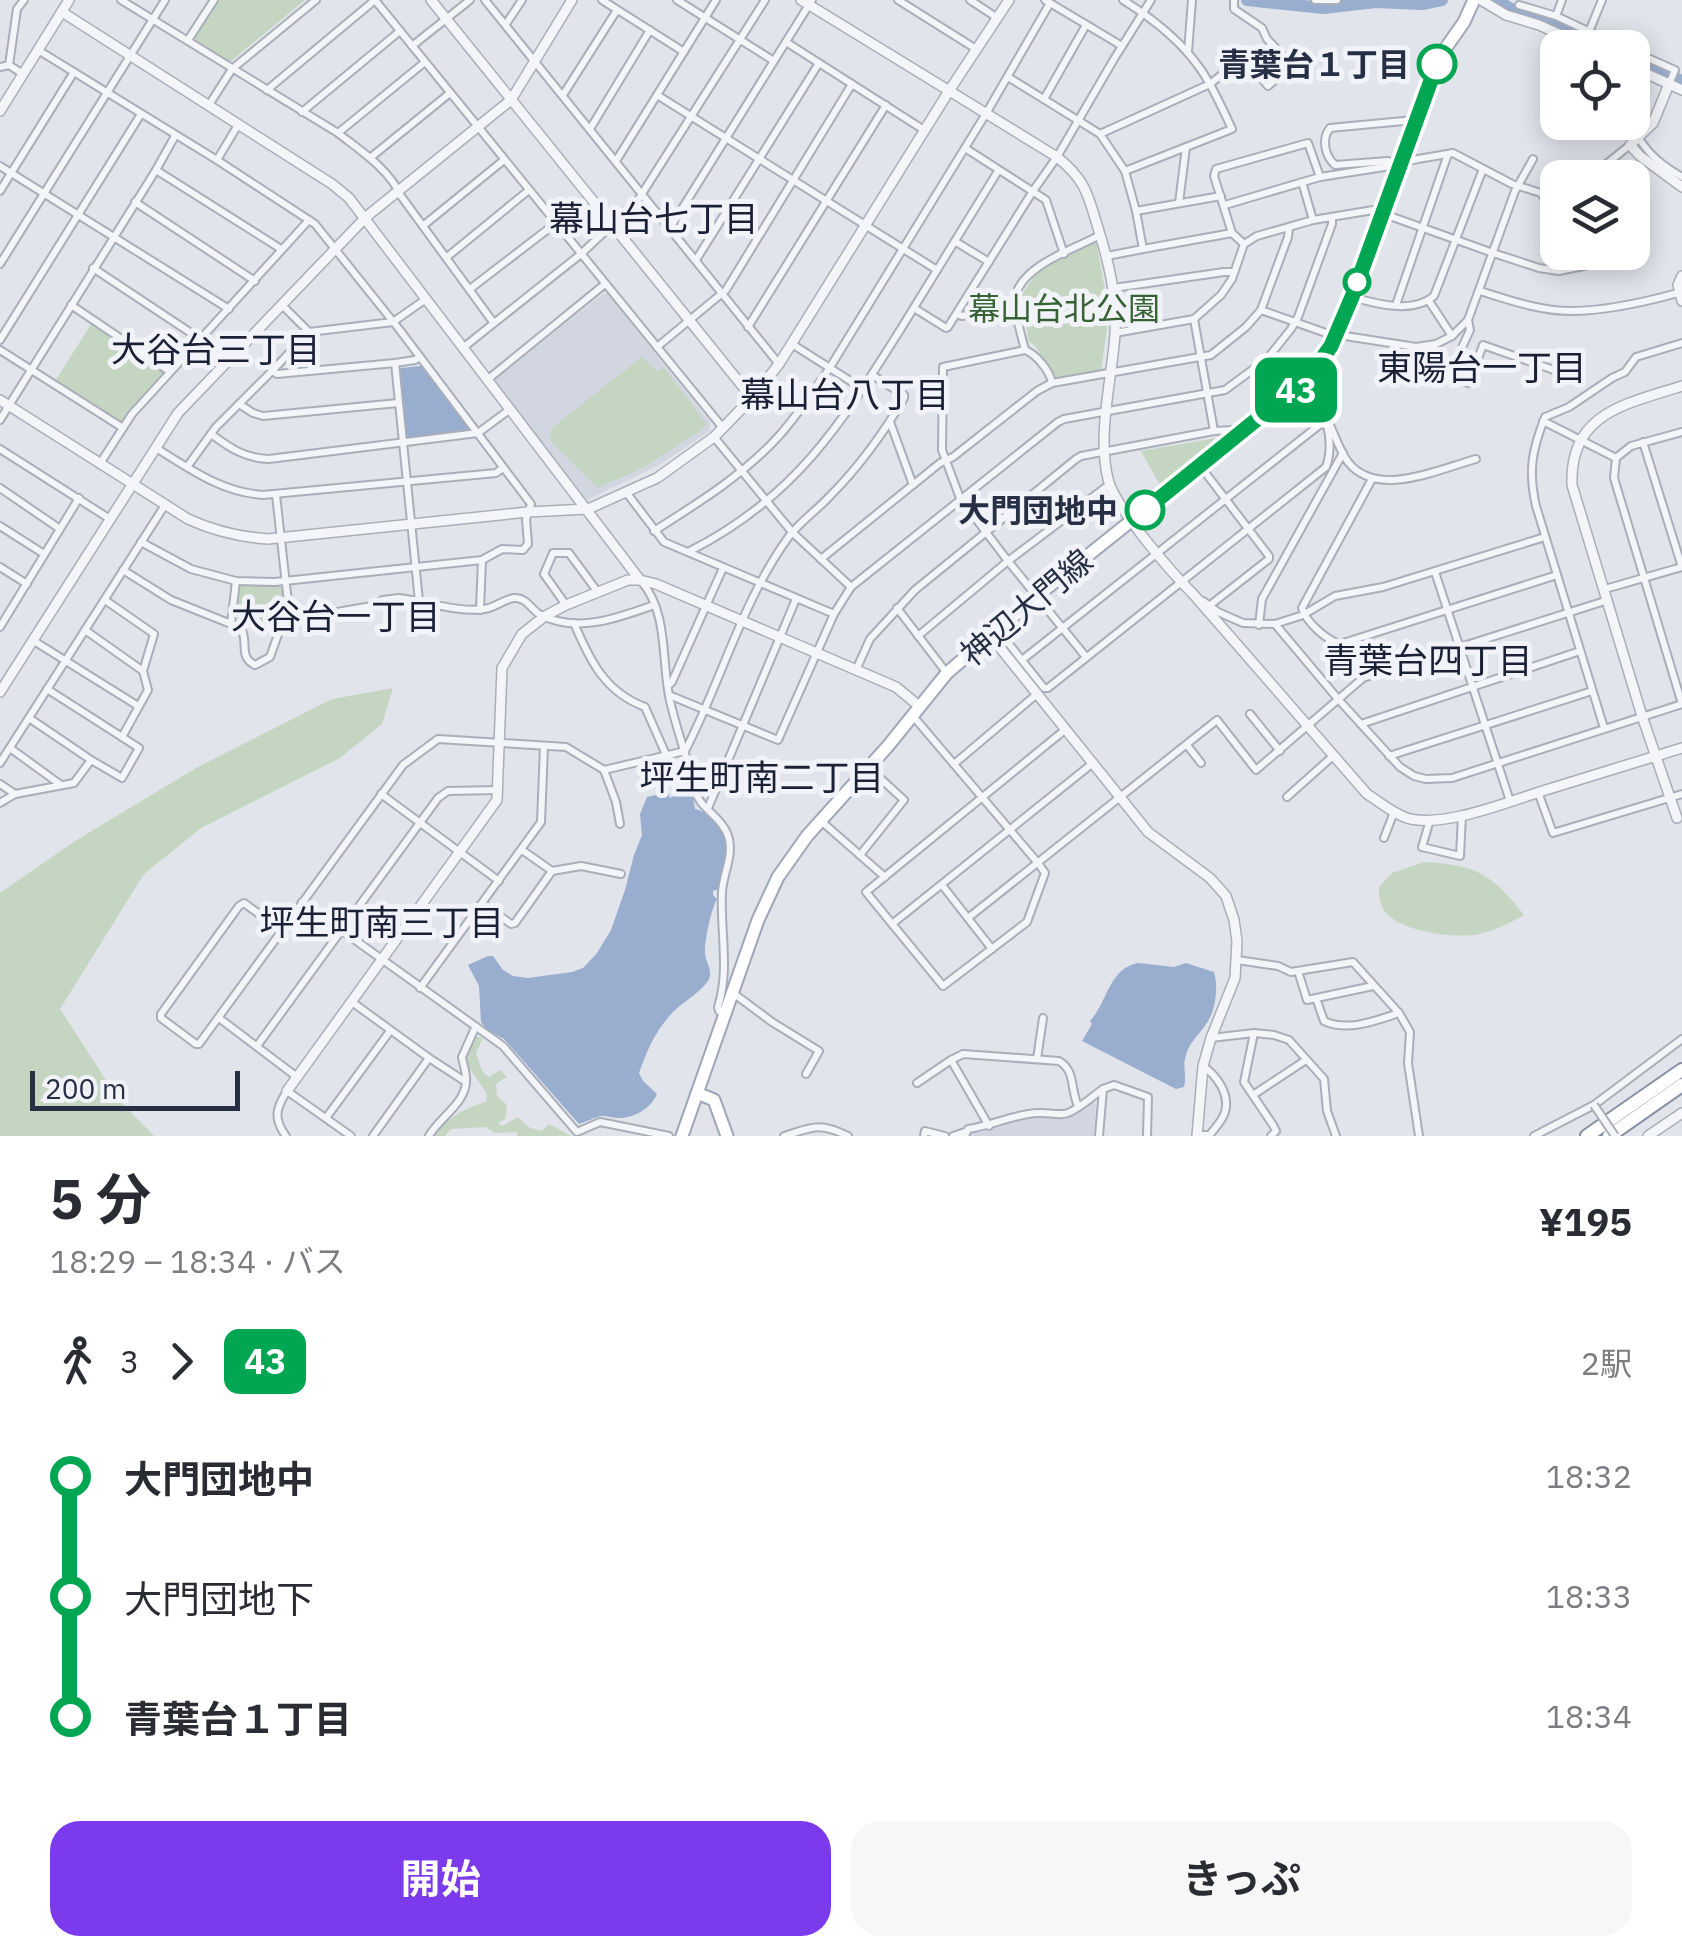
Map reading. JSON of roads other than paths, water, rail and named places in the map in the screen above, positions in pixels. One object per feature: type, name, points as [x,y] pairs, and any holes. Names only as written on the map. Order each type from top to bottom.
[{"type":"highway","points":[[1587,1136],[1682,1070]]},
{"type":"highway","points":[[1612,1136],[1682,1085]]},
{"type":"main road","name":"神辺大門線","points":[[682,1136],[758,920],[778,877],[820,820],[947,673],[993,631],[1308,378],[1321,362],[1352,297],[1438,59],[1478,0]]},
{"type":"main road","points":[[697,1093],[714,1100],[727,1136]]},
{"type":"street","points":[[23,74],[4,66],[17,9],[24,0]]},
{"type":"street","points":[[0,111],[69,0]]},
{"type":"street","points":[[121,0],[338,134],[370,158],[396,186],[493,322]]},
{"type":"street","points":[[0,264],[165,0]]},
{"type":"street","points":[[188,40],[214,0]]},
{"type":"street","points":[[208,106],[232,69],[316,0]]},
{"type":"street","points":[[267,90],[375,0],[723,428]]},
{"type":"street","points":[[430,0],[752,398]]},
{"type":"street","points":[[412,46],[470,0]]},
{"type":"street","points":[[486,0],[779,364]]},
{"type":"street","points":[[506,24],[522,0]]},
{"type":"street","points":[[1,688],[178,413],[366,217],[510,100],[572,0]]},
{"type":"street","points":[[602,0],[684,52]]},
{"type":"street","points":[[677,0],[774,61]]},
{"type":"street","points":[[616,162],[716,0]]},
{"type":"street","points":[[464,347],[580,254],[644,194],[765,0]]},
{"type":"street","points":[[898,0],[976,49]]},
{"type":"street","points":[[970,0],[996,17]]},
{"type":"street","points":[[4,402],[164,505],[210,529],[242,537],[281,538],[588,509],[657,478],[714,437],[752,398],[792,344],[1009,0]]},
{"type":"street","points":[[1122,0],[1188,52],[1210,84],[1232,129],[1125,172]]},
{"type":"street","points":[[914,308],[946,328],[957,314],[1151,0]]},
{"type":"street","points":[[1188,52],[1192,0]]},
{"type":"street","points":[[1100,134],[1210,84],[1244,58],[1268,86],[1292,65],[1266,39],[1262,28],[1234,9],[1234,0]]},
{"type":"street","points":[[1314,0],[1337,0]]},
{"type":"street","points":[[1478,0],[1506,15],[1552,30]]},
{"type":"street","points":[[1556,16],[1562,0]]},
{"type":"street","points":[[1590,30],[1602,0]]},
{"type":"street","points":[[670,228],[807,2],[1057,157],[1085,186],[1114,288],[1115,333],[1104,452],[1110,484],[1132,521],[1181,582],[1367,794],[1408,818],[1430,820],[1462,815],[1682,748]]},
{"type":"street","points":[[654,530],[727,483],[780,435],[806,404],[987,112],[1048,2],[1122,46]]},
{"type":"street","points":[[1515,18],[1520,2],[1585,30]]},
{"type":"street","points":[[563,95],[618,10]]},
{"type":"street","points":[[62,12],[350,198],[648,591],[662,631],[668,690],[696,796],[722,822],[729,839],[730,856],[722,888],[725,980],[718,1007],[724,1014]]},
{"type":"street","points":[[1044,99],[1086,25]]},
{"type":"street","points":[[590,128],[650,30]]},
{"type":"street","points":[[302,112],[400,31]]},
{"type":"street","points":[[786,42],[926,131]]},
{"type":"street","points":[[38,50],[315,224],[530,504],[526,519],[528,544],[523,550],[502,549],[482,560],[285,580],[236,581],[192,569],[141,542]]},
{"type":"street","points":[[1650,60],[1675,70],[1650,126]]},
{"type":"street","points":[[338,134],[425,62]]},
{"type":"street","points":[[696,260],[819,63]]},
{"type":"street","points":[[0,191],[74,72]]},
{"type":"street","points":[[1650,75],[1682,90]]},
{"type":"street","points":[[1008,77],[1100,134],[1125,172],[1143,249]]},
{"type":"street","points":[[657,348],[722,294],[852,84]]},
{"type":"street","points":[[370,158],[450,92]]},
{"type":"street","points":[[657,96],[937,270]]},
{"type":"street","points":[[748,327],[886,105]]},
{"type":"street","points":[[0,340],[141,114]]},
{"type":"street","points":[[1399,164],[1335,164],[1327,156],[1326,131],[1415,120]]},
{"type":"street","points":[[217,160],[238,125]]},
{"type":"street","points":[[0,420],[4,402],[30,370],[174,136]]},
{"type":"street","points":[[1611,160],[1635,140]]},
{"type":"street","points":[[1640,140],[1649,154],[1682,178]]},
{"type":"street","points":[[1244,244],[1232,233],[1214,176],[1216,169],[1308,143],[1320,177]]},
{"type":"street","points":[[1630,145],[1682,187]]},
{"type":"street","points":[[1179,203],[1186,146]]},
{"type":"street","points":[[965,148],[1046,200],[1064,254]]},
{"type":"street","points":[[1396,305],[1448,154]]},
{"type":"street","points":[[1225,205],[1320,177],[1448,154],[1540,193]]},
{"type":"street","points":[[1260,310],[1326,333],[1416,347],[1452,336],[1468,320],[1518,186],[1532,159]]},
{"type":"street","points":[[424,225],[504,160]]},
{"type":"street","points":[[0,166],[228,309]]},
{"type":"street","points":[[1352,297],[1409,307],[1429,301],[1438,290],[1482,169]]},
{"type":"street","points":[[156,170],[281,249]]},
{"type":"street","points":[[690,551],[767,502],[822,447],[872,375],[998,171]]},
{"type":"street","points":[[1302,182],[1313,220]]},
{"type":"street","points":[[448,257],[529,190]]},
{"type":"street","points":[[1136,211],[1221,196]]},
{"type":"street","points":[[135,202],[255,281]]},
{"type":"street","points":[[1115,333],[1194,319],[1221,294],[1244,244],[1257,236],[1313,220],[1373,210],[1540,268]]},
{"type":"street","points":[[668,690],[778,740],[834,614],[851,587],[1058,422],[1226,390],[1266,359],[1295,322],[1332,217]]},
{"type":"street","points":[[102,462],[132,414],[309,220]]},
{"type":"street","points":[[470,289],[556,223]]},
{"type":"street","points":[[821,560],[940,463],[1052,383],[1211,355],[1246,327],[1260,310],[1288,228]]},
{"type":"street","points":[[1107,256],[1232,233]]},
{"type":"street","points":[[1025,350],[1016,294],[1030,272],[1100,234]]},
{"type":"street","points":[[955,242],[988,262]]},
{"type":"street","points":[[92,268],[200,339],[225,363]]},
{"type":"street","points":[[1114,288],[1234,272]]},
{"type":"street","points":[[1480,291],[1523,304],[1570,311],[1680,297],[1682,276]]},
{"type":"street","points":[[487,380],[605,284]]},
{"type":"street","points":[[188,467],[211,434],[309,332],[393,322],[426,299]]},
{"type":"street","points":[[1429,301],[1452,336]]},
{"type":"street","points":[[282,304],[309,332]]},
{"type":"street","points":[[71,305],[170,372]]},
{"type":"street","points":[[957,314],[1016,305]]},
{"type":"street","points":[[1194,319],[1214,432]]},
{"type":"street","points":[[1468,320],[1470,330],[1449,376],[1468,383],[1483,345],[1568,375]]},
{"type":"street","points":[[1604,728],[1530,482],[1533,451],[1545,417],[1569,407],[1625,372],[1636,357],[1682,343]]},
{"type":"street","points":[[792,344],[863,389]]},
{"type":"street","points":[[0,350],[124,428]]},
{"type":"street","points":[[1052,383],[1051,376],[1025,350],[943,367],[942,450],[960,498],[1086,657]]},
{"type":"street","points":[[272,372],[395,363],[420,357]]},
{"type":"street","points":[[395,363],[419,600]]},
{"type":"street","points":[[604,770],[686,751],[760,582],[792,532],[832,495],[890,422],[904,395],[872,375]]},
{"type":"street","points":[[1308,378],[1348,462],[1372,478],[1400,480],[1476,458]]},
{"type":"street","points":[[1677,818],[1572,485],[1572,468],[1588,428],[1611,410],[1682,386]]},
{"type":"street","points":[[238,404],[263,416],[398,402]]},
{"type":"street","points":[[211,434],[235,452],[269,458],[478,433],[509,410]]},
{"type":"street","points":[[1022,660],[1327,419]]},
{"type":"street","points":[[993,631],[1044,688],[1326,467],[1327,419]]},
{"type":"street","points":[[1544,421],[1616,458]]},
{"type":"street","points":[[890,422],[913,484]]},
{"type":"street","points":[[856,670],[870,640],[915,590],[1076,459],[1214,432],[1232,430],[1240,434]]},
{"type":"street","points":[[1275,624],[1389,756],[1414,776],[1426,779],[1452,778],[1682,704],[1614,478],[1616,458],[1630,446],[1682,432]]},
{"type":"street","points":[[714,437],[792,532],[851,587]]},
{"type":"street","points":[[1604,589],[1682,567],[1642,442]]},
{"type":"street","points":[[156,448],[217,485],[234,491],[276,495],[496,472],[503,468]]},
{"type":"street","points":[[0,449],[110,518]]},
{"type":"street","points":[[1258,625],[1262,600],[1343,453]]},
{"type":"street","points":[[1200,466],[1269,556],[1209,606]]},
{"type":"street","points":[[1372,478],[1302,608],[1303,614],[1334,643],[1557,575]]},
{"type":"street","points":[[1400,480],[1412,488]]},
{"type":"street","points":[[918,636],[1110,484]]},
{"type":"street","points":[[0,488],[60,529]]},
{"type":"street","points":[[626,492],[664,542],[834,614]]},
{"type":"street","points":[[276,495],[290,620]]},
{"type":"street","points":[[0,627],[79,498]]},
{"type":"street","points":[[0,763],[164,505]]},
{"type":"street","points":[[0,526],[44,554]]},
{"type":"street","points":[[1194,595],[1243,623],[1275,624],[1334,596],[1383,587],[1545,536]]},
{"type":"street","points":[[566,605],[544,574],[553,553],[569,554],[596,591]]},
{"type":"street","points":[[480,610],[482,560]]},
{"type":"street","points":[[0,567],[27,584]]},
{"type":"street","points":[[668,690],[723,568]]},
{"type":"street","points":[[123,570],[171,600],[241,628],[246,660],[255,665],[270,657],[280,629],[290,620],[372,606],[386,599],[480,610],[514,598],[555,620],[584,623],[623,617],[654,606]]},
{"type":"street","points":[[1435,572],[1510,801]]},
{"type":"street","points":[[286,1136],[278,1125],[277,1106],[497,800],[502,668],[522,634],[566,605],[628,580],[640,580],[896,687],[954,764],[982,797],[1010,830],[1038,863],[1044,873],[1027,922],[943,986],[866,892],[982,797],[1066,729]]},
{"type":"street","points":[[231,624],[236,581]]},
{"type":"street","points":[[708,808],[796,599]]},
{"type":"street","points":[[105,600],[154,634],[143,671],[148,690],[122,737]]},
{"type":"street","points":[[968,918],[1217,720],[1256,770],[1364,678],[1608,600]]},
{"type":"street","points":[[0,605],[10,611]]},
{"type":"street","points":[[897,608],[947,673]]},
{"type":"street","points":[[573,622],[607,685],[645,707],[667,757]]},
{"type":"street","points":[[85,630],[143,671]]},
{"type":"street","points":[[993,631],[1148,832],[1210,878],[1226,896],[1234,920],[1237,960],[1235,978],[1203,1066],[1197,1135],[1210,1135],[1225,1112],[1224,1090],[1203,1066]]},
{"type":"street","points":[[34,640],[138,706]]},
{"type":"street","points":[[1360,724],[1580,651]]},
{"type":"street","points":[[29,718],[122,778],[139,748],[47,689]]},
{"type":"street","points":[[1389,756],[1592,691]]},
{"type":"street","points":[[954,764],[1038,694]]},
{"type":"street","points":[[1250,714],[1280,751]]},
{"type":"street","points":[[282,930],[244,904],[239,906],[160,1014],[161,1018],[199,1044],[403,765],[438,740],[571,748],[604,770],[620,824]]},
{"type":"street","points":[[1188,744],[1201,762]]},
{"type":"street","points":[[420,988],[541,822],[544,746]]},
{"type":"street","points":[[10,748],[61,786]]},
{"type":"street","points":[[1286,796],[1333,756]]},
{"type":"street","points":[[0,802],[15,794],[74,783],[91,760]]},
{"type":"street","points":[[892,924],[1093,764]]},
{"type":"street","points":[[860,855],[904,800],[868,767]]},
{"type":"street","points":[[0,784],[15,794]]},
{"type":"street","points":[[257,1046],[438,798],[448,791],[497,790]]},
{"type":"street","points":[[1538,792],[1553,833],[1682,794]]},
{"type":"street","points":[[381,794],[499,882]]},
{"type":"street","points":[[1384,838],[1394,812]]},
{"type":"street","points":[[1430,820],[1422,847],[1460,856],[1462,815]]},
{"type":"street","points":[[820,820],[884,877]]},
{"type":"street","points":[[522,850],[552,871]]},
{"type":"street","points":[[484,904],[511,924],[552,871],[581,866],[621,874]]},
{"type":"street","points":[[942,885],[992,949]]},
{"type":"street","points":[[302,902],[488,1034],[512,1055],[578,1132],[600,1122],[668,1136]]},
{"type":"street","points":[[1237,960],[1278,966],[1291,972],[1353,962],[1410,1032],[1408,1063],[1419,1136]]},
{"type":"street","points":[[1298,971],[1307,1000],[1374,986]]},
{"type":"street","points":[[732,992],[818,1051],[806,1074]]},
{"type":"street","points":[[1316,998],[1324,1021],[1333,1025],[1371,1022],[1398,1013]]},
{"type":"street","points":[[352,1002],[466,1082]]},
{"type":"street","points":[[218,1018],[297,1076]]},
{"type":"street","points":[[1037,1059],[1042,1018]]},
{"type":"street","points":[[429,1136],[466,1089],[462,1057],[475,1028]]},
{"type":"street","points":[[326,1118],[390,1030]]},
{"type":"street","points":[[1254,1034],[1244,1082],[1276,1131],[1271,1136]]},
{"type":"street","points":[[1211,1038],[1274,1034],[1288,1040],[1324,1079],[1328,1118],[1336,1136]]},
{"type":"street","points":[[1534,1136],[1594,1105],[1682,1039]]},
{"type":"street","points":[[917,1083],[963,1054],[1060,1061],[1071,1072],[1078,1106]]},
{"type":"street","points":[[373,1136],[429,1058]]},
{"type":"street","points":[[951,1060],[989,1126]]},
{"type":"street","points":[[1253,1095],[1306,1060]]},
{"type":"street","points":[[953,1136],[1002,1119],[1036,1113],[1064,1114],[1114,1085],[1148,1097],[1147,1136]]},
{"type":"street","points":[[1099,1136],[1103,1090]]},
{"type":"street","points":[[287,1091],[351,1136]]},
{"type":"street","points":[[1594,1105],[1612,1136]]},
{"type":"street","points":[[1648,1136],[1682,1113]]},
{"type":"street","points":[[784,1136],[820,1126],[848,1136]]},
{"type":"street","points":[[924,1136],[925,1131],[945,1136]]},
{"type":"water","points":[[421,366],[474,432],[404,440],[400,368]]},
{"type":"water","points":[[691,788],[695,809],[717,822],[725,841],[722,877],[719,889],[713,891],[717,899],[706,941],[710,977],[667,1019],[649,1048],[639,1073],[657,1094],[651,1104],[631,1116],[602,1116],[579,1124],[504,1039],[481,1022],[479,986],[468,965],[493,956],[503,970],[528,978],[583,968],[611,930],[642,835],[640,814],[647,797],[668,792],[670,798]]},
{"type":"water","points":[[1138,963],[1174,967],[1186,963],[1214,972],[1215,1001],[1208,1022],[1187,1051],[1184,1087],[1176,1089],[1082,1041],[1114,979],[1128,966]]},
{"type":"waterway","points":[[1247,0],[1323,8],[1442,0]]},
{"type":"waterway","points":[[1496,0],[1568,30]]},
{"type":"waterway","points":[[1650,67],[1682,81]]},
{"type":"place","name":"青葉台１丁目","points":[[1437,64]]},
{"type":"place","name":"大門団地中","points":[[1145,510]]},
{"type":"district","name":"幕山台七丁目","points":[[654,218]]},
{"type":"district","name":"大谷台三丁目","points":[[216,349]]},
{"type":"district","name":"東陽台一丁目","points":[[1482,367]]},
{"type":"district","name":"幕山台八丁目","points":[[845,394]]},
{"type":"district","name":"大谷台一丁目","points":[[336,616]]},
{"type":"district","name":"青葉台四丁目","points":[[1428,660]]},
{"type":"district","name":"坪生町南二丁目","points":[[762,777]]},
{"type":"district","name":"坪生町南三丁目","points":[[382,922]]},
{"type":"park label","name":"幕山台北公園","points":[[1064,308]]}]
